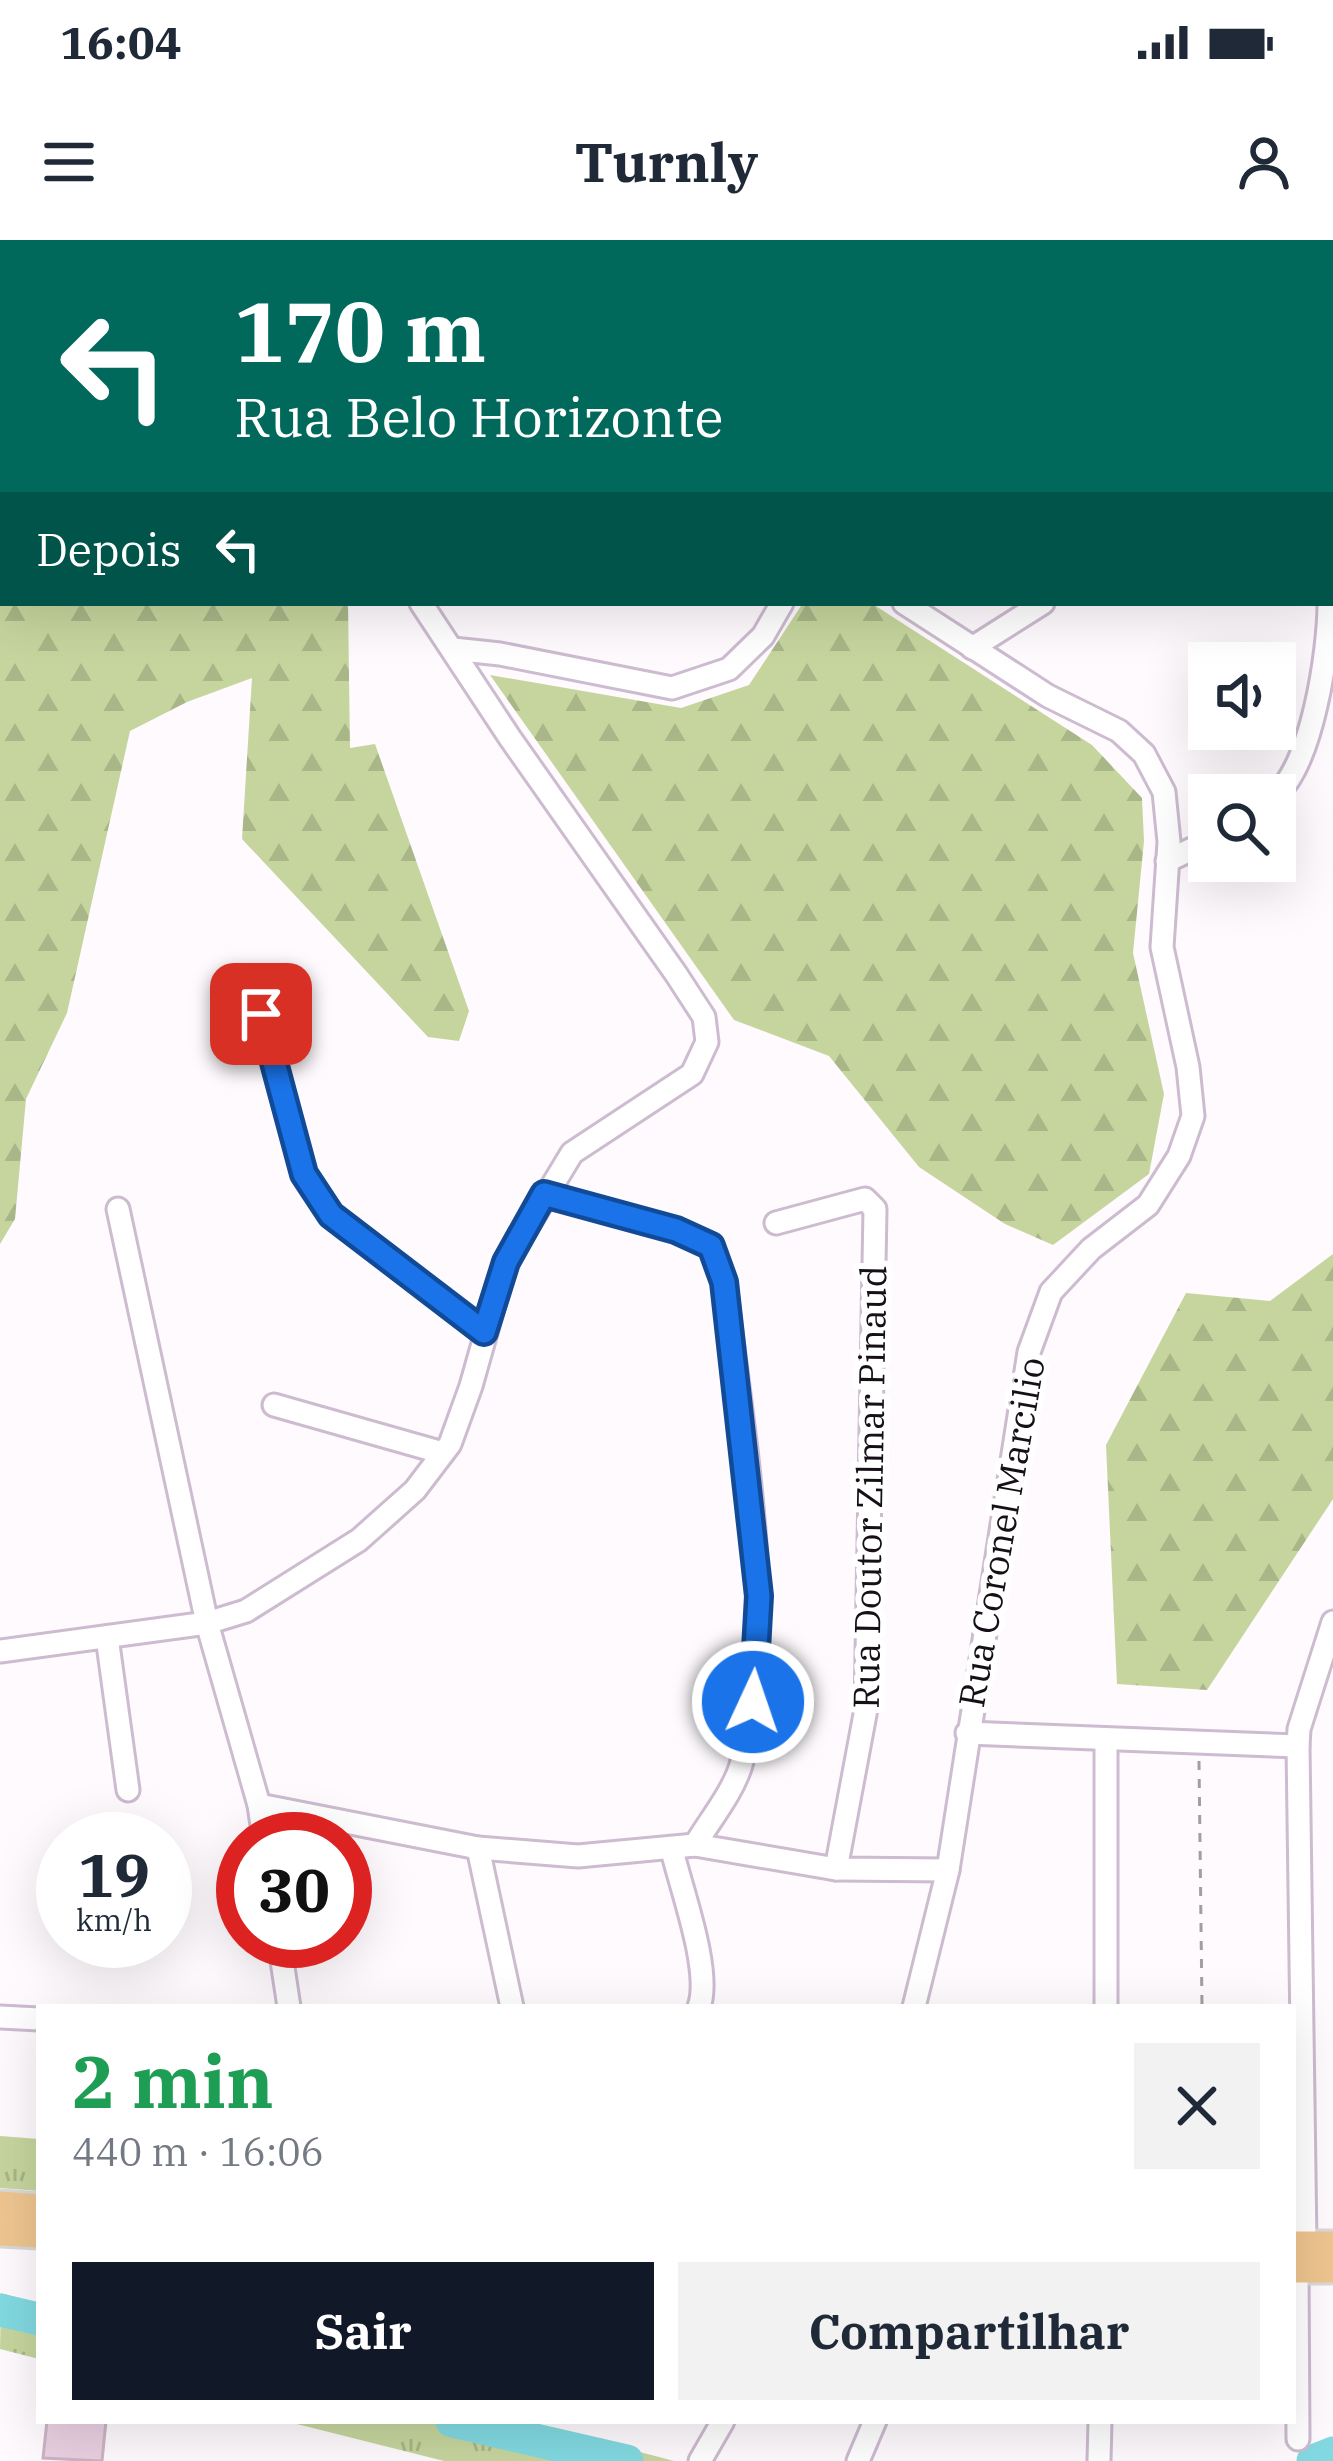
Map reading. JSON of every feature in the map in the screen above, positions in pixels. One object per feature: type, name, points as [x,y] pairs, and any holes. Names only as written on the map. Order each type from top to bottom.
[{"type":"main road","points":[[0,2205],[36,2208]]},
{"type":"main road","points":[[0,2232],[36,2234]]},
{"type":"main road","points":[[1304,2255],[1333,2269]]},
{"type":"street","points":[[1010,240],[1030,240]]},
{"type":"street","points":[[0,1651],[207,1623],[246,1611],[359,1540],[415,1490],[443,1453],[471,1386],[506,1262],[572,1153],[692,1074],[706,1042],[704,1017],[423,606]]},
{"type":"street","points":[[453,650],[500,654],[672,688],[729,669],[763,636],[780,606]]},
{"type":"street","name":"Rua Coronel Marcilio","points":[[909,606],[1048,697],[1119,731],[1144,754],[1164,792],[1167,861],[1162,947],[1188,1067],[1192,1116],[1180,1156],[1148,1205],[1090,1249],[1051,1292],[1029,1352],[948,1870],[915,2004]]},
{"type":"street","points":[[972,648],[1038,606]]},
{"type":"street","points":[[1292,774],[1320,695],[1329,606]]},
{"type":"street","points":[[1167,861],[1188,851]]},
{"type":"street","points":[[261,1014],[304,1174],[331,1215],[484,1332]]},
{"type":"street","points":[[544,1194],[676,1230],[711,1246],[724,1282],[759,1596],[753,1702],[740,1770],[695,1845]]},
{"type":"street","name":"Rua Doutor Zilmar Pinaud","points":[[776,1222],[866,1199],[875,1209],[866,1709],[836,1869]]},
{"type":"street","points":[[118,1209],[207,1623],[261,1812]]},
{"type":"street","points":[[274,1405],[443,1453]]},
{"type":"street","points":[[1298,2439],[1304,2255],[1298,1746],[1299,1729],[1333,1622]]},
{"type":"street","points":[[107,1637],[128,1790]]},
{"type":"street","points":[[967,1733],[1298,1746]]},
{"type":"street","points":[[1106,1739],[1106,2004]]},
{"type":"street","points":[[260,1805],[478,1848],[578,1856],[695,1845],[836,1869],[948,1870]]},
{"type":"street","points":[[478,1848],[511,2004]]},
{"type":"street","points":[[672,1850],[701,1969],[700,2004]]},
{"type":"street","points":[[283,1968],[289,2004]]},
{"type":"street","points":[[0,2017],[36,2019]]},
{"type":"street","points":[[700,2461],[721,2424]]},
{"type":"street","points":[[858,2461],[874,2424]]},
{"type":"street","points":[[1099,2461],[1100,2424]]},
{"type":"path","points":[[1199,1742],[1202,2004]]},
{"type":"green space","points":[[0,606],[348,606],[350,748],[375,744],[469,1011],[459,1041],[428,1037],[242,839],[252,678],[187,702],[130,731],[67,1013],[26,1099],[15,1219],[0,1244]]},
{"type":"green space","points":[[801,606],[876,606],[1092,745],[1142,798],[1144,841],[1133,953],[1164,1094],[1149,1174],[1053,1245],[1005,1224],[919,1167],[829,1056],[734,1020],[490,675],[681,708],[749,685]]},
{"type":"green space","points":[[1333,1254],[1333,1499],[1207,1690],[1117,1684],[1106,1445],[1186,1293],[1270,1301]]},
{"type":"green space","points":[[0,2136],[36,2139],[36,2191],[0,2188]]},
{"type":"green space","points":[[1,2293],[36,2303],[36,2358],[0,2349]]},
{"type":"green space","points":[[297,2424],[534,2424],[674,2461],[444,2461]]},
{"type":"building","points":[[47,2424],[106,2424],[102,2461],[43,2458]]},
{"type":"waterway","points":[[0,2310],[36,2318]]},
{"type":"waterway","points":[[465,2424],[627,2461]]},
{"type":"waterway","points":[[1313,2461],[1333,2453]]},
{"type":"route","points":[[261,1014],[304,1174],[331,1215],[484,1332],[506,1262],[544,1194],[676,1230],[711,1246],[724,1282],[759,1596],[753,1702]]}]
